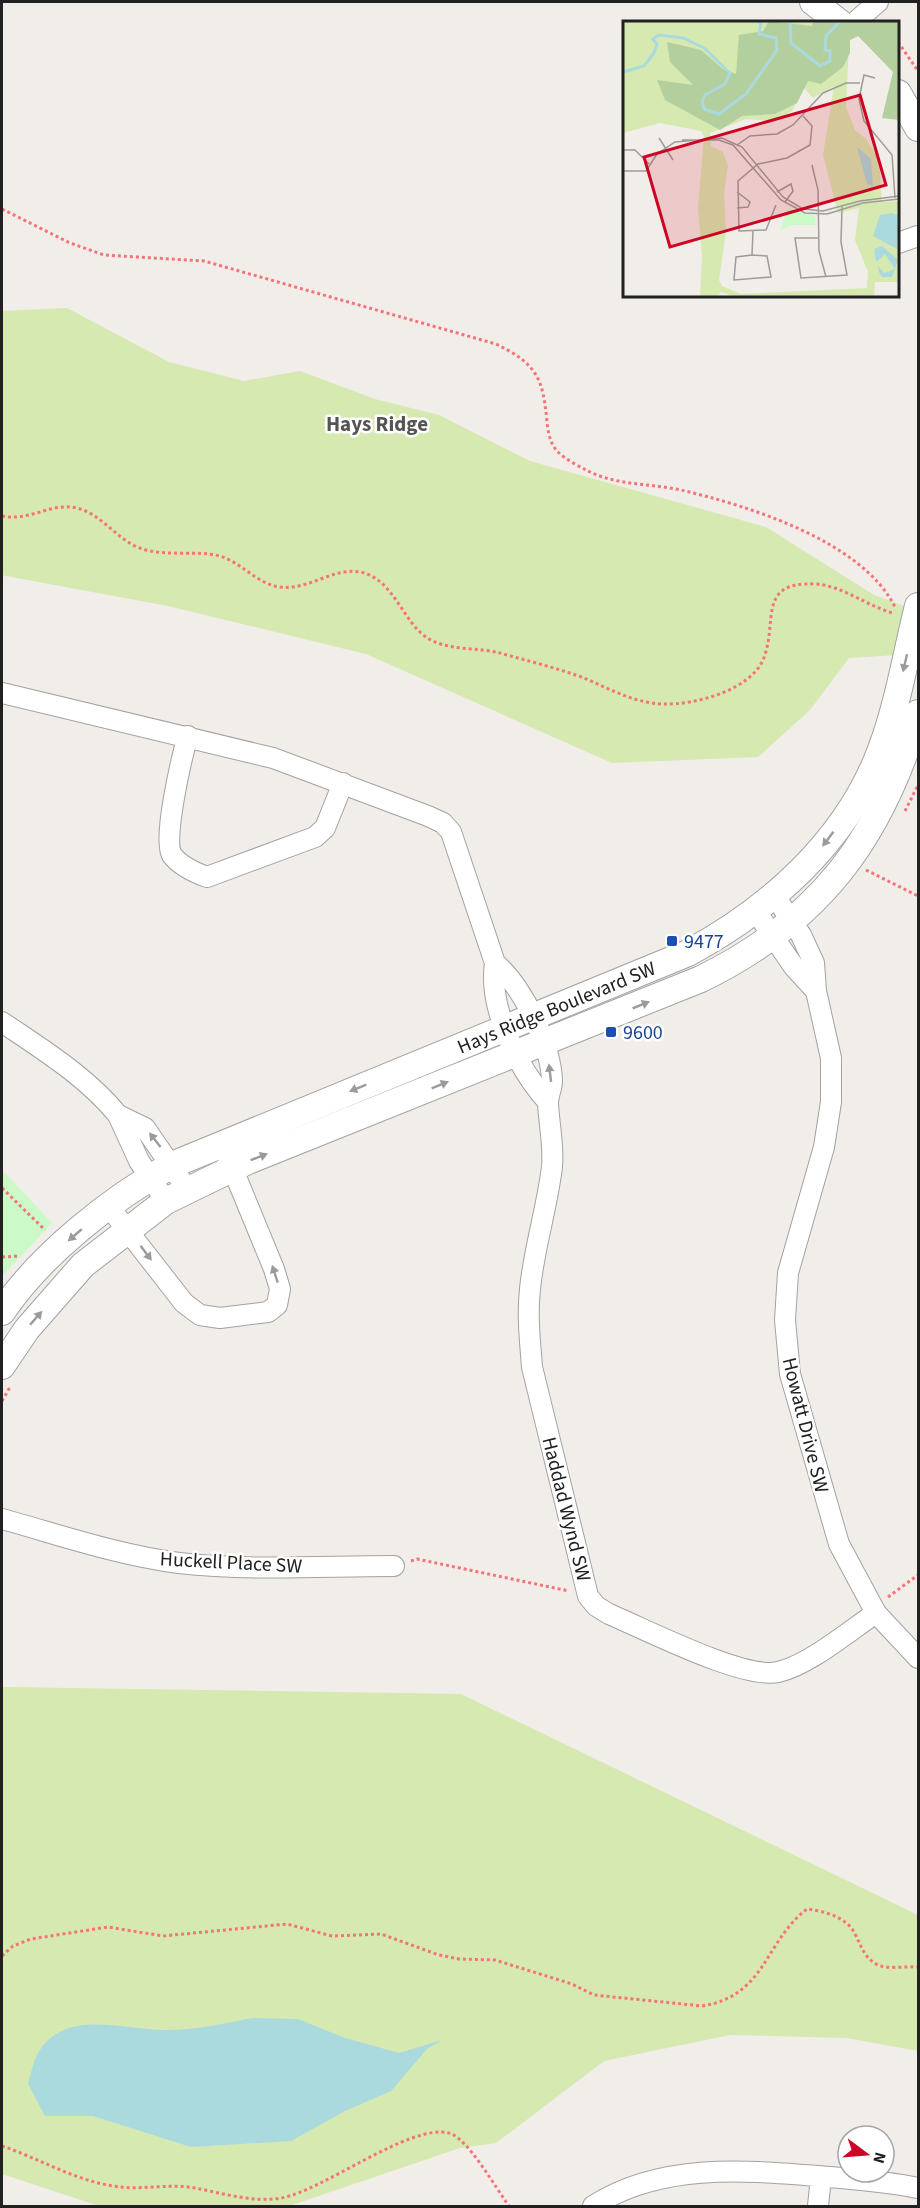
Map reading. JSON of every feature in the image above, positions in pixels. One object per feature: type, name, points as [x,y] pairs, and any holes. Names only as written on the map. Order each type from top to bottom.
[{"type":"street","points":[[813,2],[838,21]]},
{"type":"street","points":[[856,21],[878,2]]},
{"type":"street","points":[[899,96],[918,128]]},
{"type":"street","points":[[899,242],[918,236]]},
{"type":"street","name":"Hays Ridge Boulevard SW","points":[[2,1312],[32,1275],[148,1178],[223,1144],[688,953],[718,936],[765,902],[815,856],[861,791],[880,753],[893,711],[910,611]]},
{"type":"street","points":[[2,693],[273,758],[443,823],[452,832],[495,963]]},
{"type":"street","name":"Hays Ridge Boulevard SW","points":[[7,1374],[27,1329],[83,1265],[127,1229],[176,1195],[232,1168],[701,979],[730,965],[783,929],[837,878],[872,826],[892,787],[918,713]]},
{"type":"street","points":[[188,736],[175,794],[168,847],[172,856],[182,864],[207,877],[315,837],[325,828],[343,783]]},
{"type":"street","name":"Howatt Drive SW","points":[[765,902],[783,929],[794,967],[816,991],[831,1058],[831,1102],[824,1147],[788,1273],[786,1347],[790,1374],[830,1520],[850,1569],[874,1610],[918,1658]]},
{"type":"street","name":"Haddad Wynd SW","points":[[495,963],[510,975],[533,1018],[544,1044],[552,1082],[548,1102],[553,1139],[552,1167],[529,1292],[531,1357],[588,1596],[596,1606],[609,1614],[740,1668],[764,1673],[777,1672],[798,1665],[874,1610]]},
{"type":"street","name":"Haddad Wynd SW","points":[[495,963],[492,983],[498,1009],[536,1089],[548,1102]]},
{"type":"street","points":[[2,1022],[77,1074],[100,1094],[118,1115],[127,1140],[148,1178],[176,1195]]},
{"type":"street","points":[[118,1115],[145,1128],[172,1166],[176,1195]]},
{"type":"street","points":[[110,1208],[184,1303],[200,1315],[220,1318],[268,1312],[277,1305],[280,1290],[274,1269],[223,1144]]},
{"type":"street","name":"Huckell Place SW","points":[[2,1519],[115,1551],[180,1563],[247,1567],[394,1566]]},
{"type":"street","points":[[593,2206],[633,2188],[668,2178],[711,2171],[740,2170],[918,2188]]},
{"type":"street","points":[[818,2206],[821,2177]]},
{"type":"path","points":[[899,45],[918,71]]},
{"type":"path","points":[[2,210],[70,243],[104,255],[204,261],[496,344],[522,358],[540,381],[545,394],[549,436],[558,452],[589,471],[606,478],[627,484],[680,490],[745,509],[834,546],[860,565],[910,611]]},
{"type":"path","points":[[2,516],[28,517],[61,506],[79,509],[95,516],[135,546],[168,553],[220,556],[262,583],[281,587],[299,587],[335,574],[358,572],[374,577],[389,591],[420,631],[441,645],[486,650],[568,672],[639,701],[663,704],[714,697],[731,690],[756,670],[763,659],[773,603],[779,593],[787,587],[815,584],[832,586],[875,608],[910,611]]},
{"type":"path","points":[[866,870],[918,896]]},
{"type":"path","points":[[2,1188],[48,1234]]},
{"type":"path","points":[[2,1257],[28,1256]]},
{"type":"path","points":[[2,1401],[7,1374]]},
{"type":"path","points":[[394,1566],[417,1559],[588,1596]]},
{"type":"path","points":[[874,1610],[918,1575]]},
{"type":"path","points":[[2,1956],[13,1946],[31,1940],[108,1927],[163,1936],[287,1924],[332,1936],[381,1934],[439,1955],[459,1959],[495,1960],[566,1982],[594,1995],[702,2006],[720,2003],[757,1976],[768,1961],[784,1930],[807,1909],[820,1911],[846,1922],[855,1932],[862,1952],[878,1965],[918,1967]]},
{"type":"path","points":[[2,2146],[109,2186],[130,2189],[192,2187],[264,2199],[288,2196],[394,2146],[431,2133],[448,2132],[462,2142],[509,2206]]},
{"type":"green space","points":[[67,308],[169,362],[244,381],[300,371],[375,399],[439,415],[530,461],[766,527],[874,595],[918,611],[912,654],[849,658],[810,710],[758,757],[612,763],[366,654],[168,606],[2,575],[2,311]]},
{"type":"green space","points":[[2,1170],[52,1223],[2,1276]]},
{"type":"green space","points":[[2,1687],[461,1694],[918,1915],[918,2051],[847,2038],[730,2035],[604,2061],[496,2143],[460,2148],[289,2206],[99,2206],[2,2174]]},
{"type":"water","points":[[252,2018],[298,2019],[345,2038],[399,2053],[442,2040],[427,2049],[391,2091],[345,2111],[291,2141],[191,2147],[93,2116],[45,2116],[28,2084],[36,2057],[49,2039],[77,2026],[111,2025],[172,2030],[206,2027]]},
{"type":"place","name":"9477","points":[[672,941]]},
{"type":"place","name":"9600","points":[[611,1032]]},
{"type":"district","name":"Hays Ridge","points":[[377,424]]}]
